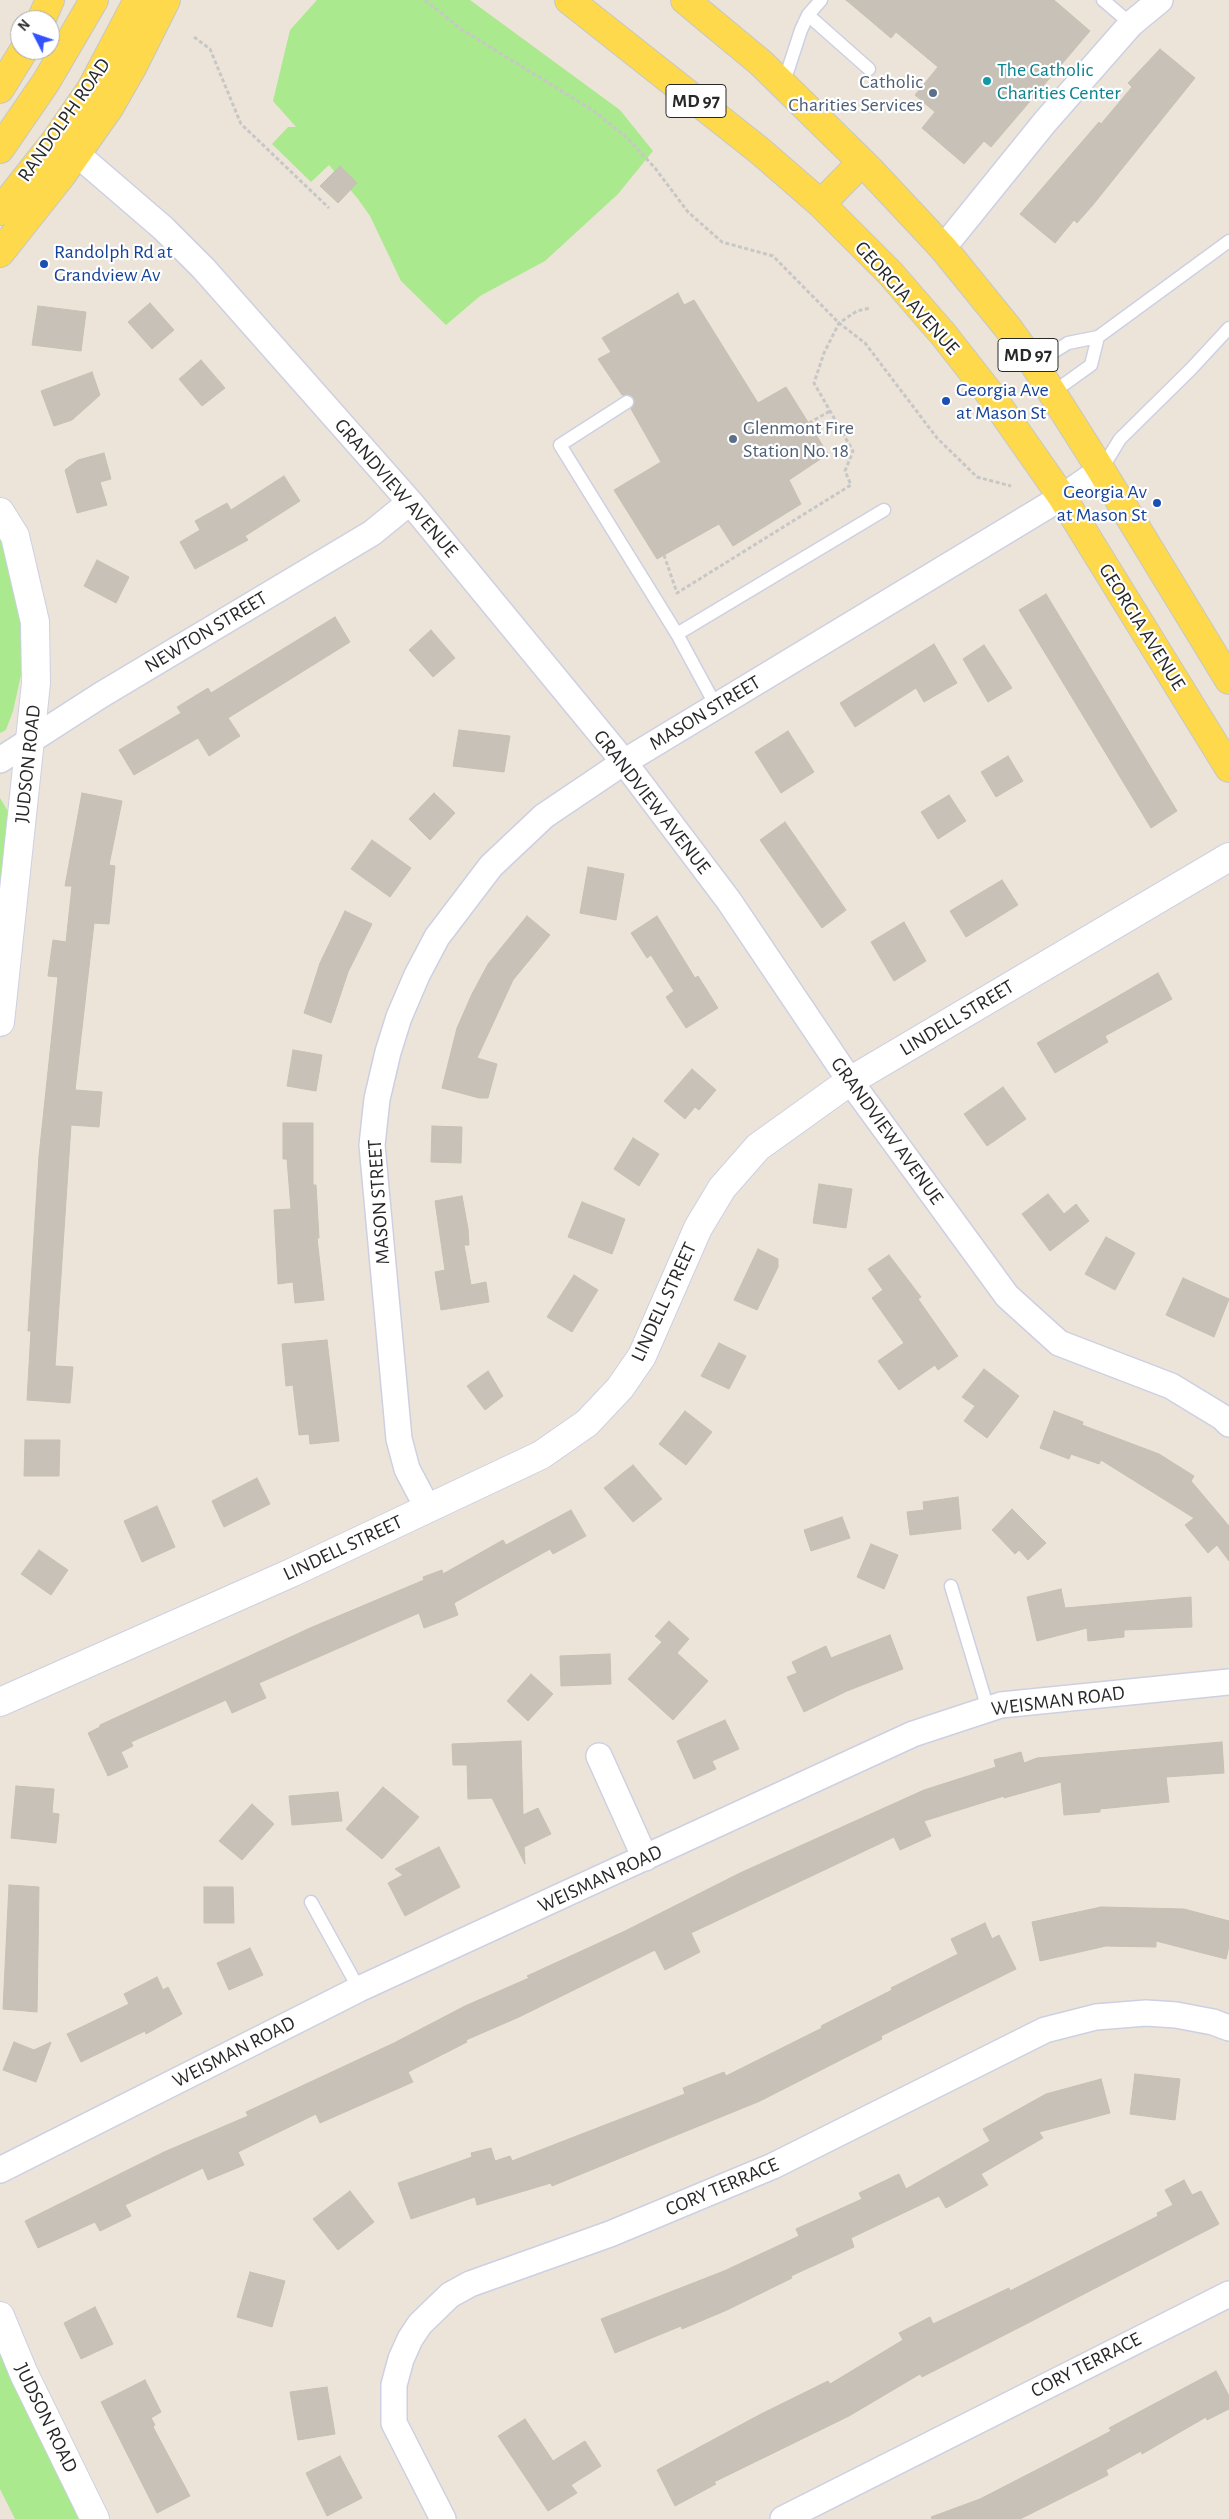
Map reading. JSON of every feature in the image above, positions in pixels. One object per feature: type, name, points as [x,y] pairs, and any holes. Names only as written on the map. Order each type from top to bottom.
[{"type":"main road","name":"RANDOLPH ROAD","points":[[0,149],[46,82],[94,0]]},
{"type":"main road","name":"RANDOLPH ROAD","points":[[0,211],[56,140],[91,89],[138,0]]},
{"type":"main road","points":[[0,253],[77,154],[109,108],[133,66],[166,0]]},
{"type":"main road","name":"GEORGIA AVENUE","points":[[569,0],[760,151],[820,204],[890,273],[990,394],[1062,497],[1229,768]]},
{"type":"main road","name":"MD 97","points":[[691,2],[761,63],[862,162],[944,248],[1034,364],[1229,680]]},
{"type":"main road","points":[[0,89],[18,60]]},
{"type":"main road","points":[[820,204],[862,162]]},
{"type":"street","points":[[944,248],[1045,122],[1131,24],[1160,0]]},
{"type":"street","name":"GRANDVIEW AVENUE","points":[[77,154],[184,249],[410,502],[624,762],[729,901],[850,1081],[1007,1296],[1059,1343],[1171,1386],[1222,1416],[1229,1424]]},
{"type":"street","name":"MASON STREET","points":[[428,1509],[402,1453],[394,1389],[372,1145],[377,1099],[388,1052],[413,984],[437,937],[491,866],[544,816],[624,762],[1062,497],[1101,470]]},
{"type":"street","name":"NEWTON STREET","points":[[0,760],[101,695],[372,533],[410,502]]},
{"type":"street","name":"JUDSON ROAD","points":[[0,512],[15,536],[36,622],[36,683],[0,1022]]},
{"type":"street","name":"LINDELL STREET","points":[[0,1702],[291,1573],[541,1455],[587,1423],[620,1388],[642,1356],[698,1228],[722,1188],[758,1147],[850,1081],[1229,857]]},
{"type":"street","name":"WEISMAN ROAD","points":[[0,2170],[359,1989],[914,1734],[1000,1704],[1229,1682]]},
{"type":"street","points":[[598,1756],[645,1858]]},
{"type":"street","name":"CORY TERRACE","points":[[443,2519],[394,2423],[394,2385],[401,2359],[410,2339],[420,2324],[450,2295],[470,2284],[610,2234],[774,2166],[1045,2030],[1096,2017],[1146,2013],[1176,2015],[1214,2022],[1229,2028]]},
{"type":"street","name":"CORY TERRACE","points":[[783,2519],[1229,2294]]},
{"type":"street","name":"JUDSON ROAD","points":[[0,2316],[24,2374],[95,2519]]},
{"type":"lane","points":[[783,85],[801,30],[808,15],[821,0]]},
{"type":"lane","points":[[1103,0],[1131,24]]},
{"type":"lane","points":[[808,15],[869,69]]},
{"type":"lane","points":[[1034,364],[1068,343],[1098,337],[1229,241]]},
{"type":"lane","points":[[1101,470],[1120,438],[1191,369],[1229,328]]},
{"type":"lane","points":[[1052,393],[1091,365],[1098,337]]},
{"type":"lane","points":[[627,402],[560,445],[677,634],[716,706]]},
{"type":"lane","points":[[677,634],[884,510]]},
{"type":"lane","points":[[951,1586],[988,1709]]},
{"type":"lane","points":[[311,1902],[359,1989]]},
{"type":"path","points":[[425,0],[461,29],[594,111],[627,138],[655,168],[688,212],[722,242],[773,256],[839,323],[866,343],[937,438],[977,477],[1011,486]]},
{"type":"path","points":[[194,37],[210,49],[241,124],[329,208]]},
{"type":"path","points":[[664,555],[677,593],[851,485],[845,471],[853,450],[814,383],[824,353],[839,323],[857,311],[870,308]]},
{"type":"path","points":[[809,423],[830,411]]},
{"type":"green space","points":[[317,0],[470,0],[620,110],[653,151],[618,194],[545,261],[480,296],[446,325],[401,281],[370,216],[329,165],[311,182],[272,144],[288,127],[296,127],[273,101],[290,30]]},
{"type":"green space","points":[[0,532],[24,632],[21,675],[13,711],[6,730],[0,733]]},
{"type":"green space","points":[[0,798],[9,813],[0,910]]},
{"type":"green space","points":[[0,2342],[84,2519],[15,2519],[0,2489]]},
{"type":"building","name":"The Catholic Charities Center","points":[[846,0],[1054,0],[1090,31],[991,147],[984,141],[964,164],[922,128],[935,112],[915,95],[938,67],[896,32],[891,38]]},
{"type":"building","points":[[1160,49],[1195,78],[1092,206],[1077,223],[1074,220],[1055,243],[1020,214],[1099,122],[1101,124],[1132,87],[1128,83]]},
{"type":"building","points":[[340,166],[357,183],[338,203],[320,186]]},
{"type":"building","name":"Glenmont Fire Station No. 18","points":[[678,293],[684,305],[694,300],[758,403],[786,387],[828,454],[789,480],[801,504],[733,546],[719,524],[657,559],[614,490],[661,462],[631,409],[634,405],[634,398],[630,395],[622,395],[598,359],[611,352],[602,338]]},
{"type":"building","points":[[150,303],[174,330],[152,349],[128,322]]},
{"type":"building","points":[[38,306],[86,312],[81,351],[32,345]]},
{"type":"building","points":[[201,360],[225,388],[202,406],[179,379]]},
{"type":"building","points":[[92,372],[100,395],[72,420],[54,426],[41,391]]},
{"type":"building","points":[[104,453],[111,479],[100,482],[107,505],[77,513],[65,470],[78,460]]},
{"type":"building","points":[[284,476],[300,501],[245,536],[248,540],[195,569],[180,542],[200,530],[195,521],[227,503],[231,510]]},
{"type":"building","points":[[97,560],[129,577],[116,603],[84,586]]},
{"type":"building","points":[[1046,594],[1177,811],[1151,828],[1019,610]]},
{"type":"building","points":[[335,617],[350,642],[228,718],[240,736],[209,756],[198,738],[134,775],[119,750],[181,713],[177,707],[208,688],[211,693]]},
{"type":"building","points":[[431,630],[455,658],[433,677],[409,650]]},
{"type":"building","points":[[934,644],[957,683],[924,702],[916,688],[855,727],[840,703]]},
{"type":"building","points":[[984,645],[1012,688],[988,702],[963,659]]},
{"type":"building","points":[[459,730],[510,736],[504,772],[453,766]]},
{"type":"building","points":[[788,731],[814,772],[781,793],[755,752]]},
{"type":"building","points":[[1008,756],[1023,781],[996,797],[981,772]]},
{"type":"building","points":[[82,793],[122,801],[109,865],[115,866],[109,924],[94,923],[75,1090],[102,1092],[99,1127],[71,1125],[55,1366],[73,1367],[70,1403],[27,1400],[31,1331],[28,1331],[39,1156],[58,977],[48,976],[53,940],[66,942],[72,886],[65,886]]},
{"type":"building","points":[[434,793],[455,813],[430,840],[409,819]]},
{"type":"building","points":[[949,795],[966,821],[938,839],[921,812]]},
{"type":"building","points":[[785,822],[846,910],[822,928],[760,840]]},
{"type":"building","points":[[372,840],[411,868],[390,897],[351,869]]},
{"type":"building","points":[[588,867],[624,874],[616,920],[580,913]]},
{"type":"building","points":[[1002,880],[1018,905],[966,937],[950,911]]},
{"type":"building","points":[[345,911],[372,924],[348,972],[331,1023],[304,1013],[320,963]]},
{"type":"building","points":[[527,916],[550,935],[513,980],[477,1058],[497,1064],[488,1098],[479,1098],[442,1088],[457,1028],[472,994],[488,964]]},
{"type":"building","points":[[657,916],[695,978],[698,976],[718,1008],[686,1028],[666,997],[674,991],[651,955],[647,958],[631,933]]},
{"type":"building","points":[[904,922],[926,961],[894,981],[871,942]]},
{"type":"building","points":[[1158,973],[1172,999],[1105,1036],[1108,1042],[1055,1073],[1037,1043]]},
{"type":"building","points":[[293,1050],[322,1055],[316,1091],[287,1086]]},
{"type":"building","points":[[692,1069],[716,1090],[699,1110],[695,1107],[685,1119],[664,1101]]},
{"type":"building","points":[[1003,1087],[1026,1119],[987,1146],[964,1114]]},
{"type":"building","points":[[283,1123],[313,1123],[313,1185],[316,1185],[319,1238],[317,1238],[324,1300],[295,1303],[293,1282],[278,1284],[274,1210],[291,1209],[287,1159],[283,1159]]},
{"type":"building","points":[[432,1126],[462,1127],[461,1163],[431,1162]]},
{"type":"building","points":[[633,1138],[659,1154],[639,1186],[614,1169]]},
{"type":"building","points":[[819,1184],[852,1189],[846,1228],[813,1223]]},
{"type":"building","points":[[1048,1194],[1064,1214],[1076,1204],[1089,1221],[1050,1251],[1022,1214]]},
{"type":"building","points":[[462,1196],[469,1245],[464,1245],[471,1285],[486,1282],[489,1302],[441,1310],[435,1272],[445,1270],[435,1201]]},
{"type":"building","points":[[582,1202],[625,1219],[612,1254],[568,1237]]},
{"type":"building","points":[[1106,1237],[1135,1253],[1115,1290],[1085,1274]]},
{"type":"building","points":[[758,1249],[778,1259],[778,1267],[757,1310],[734,1300]]},
{"type":"building","points":[[889,1255],[921,1297],[918,1299],[958,1356],[938,1370],[935,1365],[899,1390],[878,1361],[904,1343],[872,1298],[883,1290],[868,1269]]},
{"type":"building","points":[[574,1275],[598,1290],[572,1332],[547,1317]]},
{"type":"building","points":[[1183,1278],[1229,1299],[1214,1337],[1166,1315]]},
{"type":"building","points":[[327,1340],[339,1441],[310,1444],[309,1434],[299,1435],[293,1385],[286,1386],[282,1344]]},
{"type":"building","points":[[719,1343],[746,1356],[729,1389],[701,1376]]},
{"type":"building","points":[[984,1369],[1019,1396],[987,1438],[964,1421],[975,1406],[962,1397]]},
{"type":"building","points":[[488,1371],[503,1396],[485,1410],[467,1386]]},
{"type":"building","points":[[685,1411],[712,1432],[686,1465],[659,1444]]},
{"type":"building","points":[[1054,1411],[1083,1422],[1082,1425],[1159,1454],[1194,1476],[1191,1481],[1229,1526],[1229,1561],[1217,1545],[1208,1553],[1185,1525],[1194,1518],[1101,1460],[1099,1464],[1071,1454],[1069,1459],[1040,1448]]},
{"type":"building","points":[[25,1440],[60,1440],[59,1476],[24,1476]]},
{"type":"building","points":[[633,1465],[662,1499],[633,1522],[604,1488]]},
{"type":"building","points":[[257,1478],[270,1504],[224,1527],[212,1501]]},
{"type":"building","points":[[958,1497],[961,1529],[910,1535],[907,1512],[924,1510],[923,1502]]},
{"type":"building","points":[[157,1506],[175,1547],[142,1562],[124,1521]]},
{"type":"building","points":[[1012,1509],[1046,1543],[1028,1560],[1019,1550],[1015,1554],[992,1530]]},
{"type":"building","points":[[571,1510],[586,1536],[553,1554],[550,1549],[454,1603],[458,1615],[424,1628],[419,1613],[259,1683],[266,1698],[232,1713],[226,1700],[131,1742],[133,1746],[121,1752],[128,1767],[108,1776],[88,1733],[100,1727],[100,1725],[310,1628],[424,1580],[423,1577],[442,1570],[443,1574],[503,1540],[506,1545]]},
{"type":"building","points":[[842,1517],[850,1538],[811,1551],[804,1530]]},
{"type":"building","points":[[871,1544],[898,1555],[884,1589],[857,1577]]},
{"type":"building","points":[[39,1550],[68,1570],[51,1595],[21,1574]]},
{"type":"building","points":[[1061,1589],[1065,1608],[1191,1597],[1192,1627],[1124,1630],[1124,1637],[1088,1641],[1087,1628],[1037,1641],[1027,1597]]},
{"type":"building","points":[[669,1621],[689,1639],[677,1653],[708,1681],[673,1720],[628,1679],[662,1642],[655,1636]]},
{"type":"building","points":[[890,1635],[903,1669],[847,1691],[804,1712],[787,1677],[797,1673],[792,1662],[826,1646],[831,1658]]},
{"type":"building","points":[[610,1654],[611,1684],[561,1686],[560,1656]]},
{"type":"building","points":[[531,1674],[553,1694],[528,1721],[507,1701]]},
{"type":"building","points":[[725,1720],[739,1749],[712,1761],[716,1769],[694,1779],[677,1741]]},
{"type":"building","points":[[521,1741],[523,1815],[538,1808],[551,1834],[524,1847],[525,1864],[492,1798],[468,1799],[467,1765],[453,1765],[452,1744]]},
{"type":"building","points":[[1222,1742],[1224,1773],[1166,1777],[1169,1802],[1100,1809],[1100,1812],[1064,1815],[1061,1782],[1004,1798],[1004,1796],[924,1821],[931,1836],[900,1850],[894,1837],[691,1933],[700,1952],[665,1970],[655,1950],[519,2017],[466,2040],[467,2042],[408,2072],[413,2082],[320,2123],[316,2114],[238,2152],[244,2165],[208,2180],[203,2168],[125,2205],[131,2216],[100,2231],[95,2222],[38,2248],[25,2221],[164,2152],[248,2116],[246,2112],[394,2043],[465,2006],[529,1978],[527,1976],[625,1931],[740,1873],[924,1790],[996,1767],[994,1760],[1021,1752],[1024,1763],[1037,1758]]},
{"type":"building","points":[[16,1786],[54,1789],[52,1813],[59,1814],[56,1843],[11,1838]]},
{"type":"building","points":[[383,1787],[419,1817],[382,1859],[346,1829]]},
{"type":"building","points":[[338,1792],[342,1821],[292,1825],[289,1796]]},
{"type":"building","points":[[252,1804],[274,1824],[242,1860],[219,1841]]},
{"type":"building","points":[[439,1847],[460,1887],[405,1916],[388,1883],[403,1875],[395,1869]]},
{"type":"building","points":[[9,1885],[39,1887],[37,2012],[3,2009]]},
{"type":"building","points":[[204,1887],[233,1887],[234,1923],[204,1923]]},
{"type":"building","points":[[1101,1907],[1184,1909],[1229,1921],[1229,1946],[1226,1959],[1156,1941],[1156,1947],[1106,1946],[1040,1961],[1032,1922]]},
{"type":"building","points":[[985,1923],[992,1939],[999,1935],[1016,1969],[881,2036],[882,2039],[760,2101],[552,2186],[551,2183],[477,2205],[475,2197],[411,2219],[398,2183],[472,2157],[471,2153],[491,2148],[495,2161],[510,2156],[512,2161],[685,2094],[683,2088],[724,2072],[726,2076],[822,2028],[821,2026],[958,1954],[951,1939]]},
{"type":"building","points":[[250,1948],[263,1975],[229,1990],[217,1963]]},
{"type":"building","points":[[157,1977],[163,1990],[168,1987],[182,2014],[146,2034],[145,2031],[81,2062],[67,2034],[129,2004],[124,1994]]},
{"type":"building","points":[[14,2042],[34,2050],[51,2042],[36,2082],[3,2070]]},
{"type":"building","points":[[1135,2074],[1180,2079],[1175,2120],[1130,2114]]},
{"type":"building","points":[[1101,2079],[1110,2113],[1039,2132],[1043,2138],[981,2174],[988,2185],[946,2208],[939,2196],[851,2238],[854,2247],[791,2276],[792,2278],[727,2310],[682,2329],[681,2326],[615,2353],[601,2319],[724,2271],[799,2236],[796,2229],[862,2199],[859,2193],[899,2174],[906,2189],[990,2141],[983,2129],[1046,2094]]},
{"type":"building","points":[[1184,2180],[1192,2195],[1201,2191],[1219,2224],[922,2377],[920,2374],[849,2416],[714,2482],[716,2484],[675,2506],[657,2470],[761,2414],[828,2381],[830,2384],[903,2340],[899,2333],[930,2317],[933,2324],[1009,2288],[1010,2291],[1158,2216],[1157,2213],[1173,2205],[1165,2190]]},
{"type":"building","points":[[350,2191],[374,2222],[338,2250],[313,2219]]},
{"type":"building","points":[[250,2272],[285,2281],[272,2327],[237,2317]]},
{"type":"building","points":[[95,2307],[113,2344],[81,2359],[64,2323]]},
{"type":"building","points":[[1216,2371],[1229,2396],[1229,2409],[1207,2420],[1206,2417],[1142,2454],[1141,2451],[1106,2470],[1108,2475],[1020,2519],[932,2519],[931,2517],[980,2499],[1050,2463],[1111,2431],[1109,2428]]},
{"type":"building","points":[[145,2380],[161,2412],[151,2418],[155,2425],[153,2427],[190,2496],[157,2513],[101,2402]]},
{"type":"building","points":[[327,2387],[335,2434],[298,2440],[290,2392]]},
{"type":"building","points":[[525,2419],[553,2461],[585,2441],[601,2466],[571,2485],[577,2493],[548,2511],[498,2436]]},
{"type":"building","points":[[340,2456],[362,2498],[327,2516],[306,2473]]},
{"type":"place","name":"The Catholic Charities Center","points":[[987,81]]},
{"type":"place","name":"Catholic Charities Services","points":[[933,93]]},
{"type":"place","name":"Randolph Rd at Grandview Av","points":[[44,264]]},
{"type":"place","name":"Georgia Ave at Mason St","points":[[946,401]]},
{"type":"place","name":"Glenmont Fire Station No. 18","points":[[733,439]]},
{"type":"place","name":"Georgia Av at Mason St","points":[[1157,503]]}]
